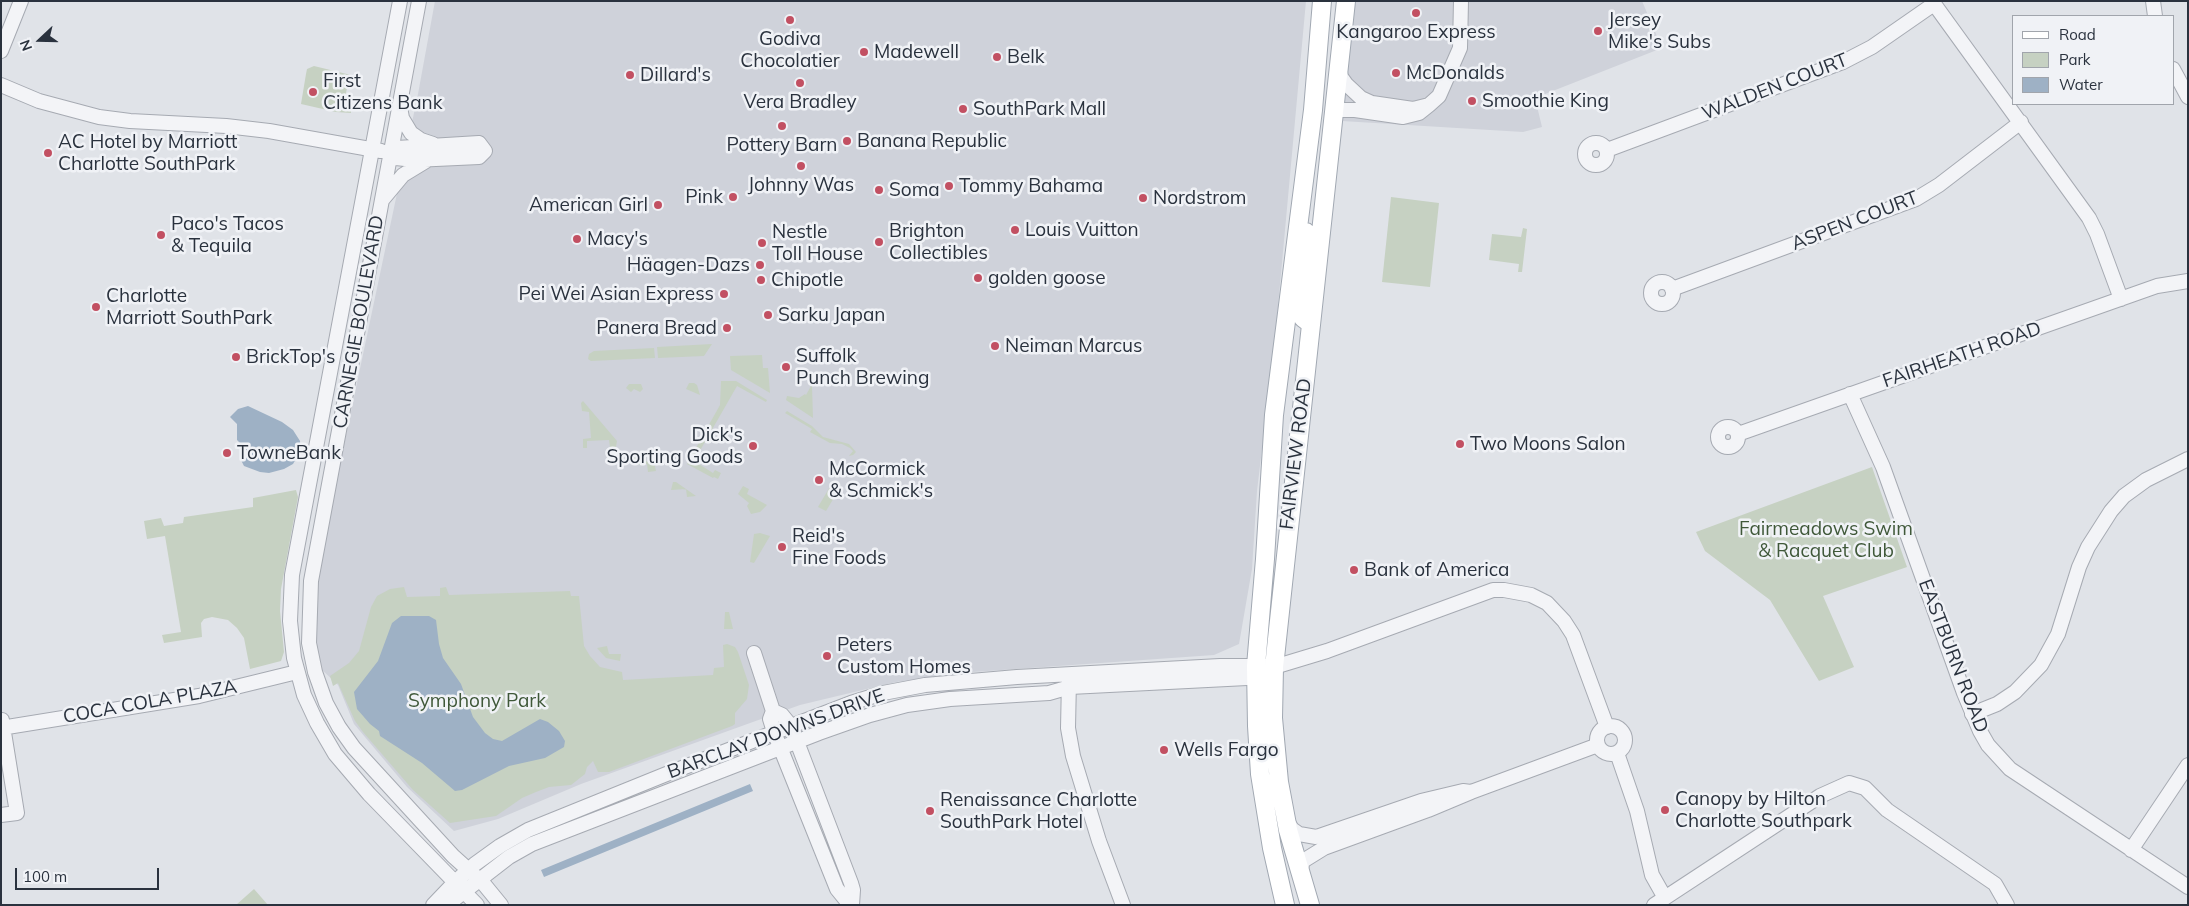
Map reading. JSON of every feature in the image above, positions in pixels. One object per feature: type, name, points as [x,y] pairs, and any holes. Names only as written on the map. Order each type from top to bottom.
[{"type":"main road","name":"FAIRVIEW ROAD","points":[[1284,905],[1272,848],[1260,774],[1256,671],[1266,559],[1273,432],[1313,110],[1322,1]]},
{"type":"main road","name":"FAIRVIEW ROAD","points":[[1310,905],[1286,820],[1276,761],[1273,718],[1274,666],[1346,1]]},
{"type":"main road","points":[[1301,198],[1306,223],[1306,242],[1300,310],[1303,318],[1311,324]]},
{"type":"street","points":[[1,51],[21,1]]},
{"type":"street","name":"CARNEGIE BOULEVARD","points":[[400,1],[292,575],[290,621],[298,672],[311,712],[341,762],[477,905]]},
{"type":"street","name":"CARNEGIE BOULEVARD","points":[[419,1],[311,581],[310,643],[315,672],[326,702],[354,748],[415,816],[501,905]]},
{"type":"street","points":[[1334,110],[1355,110],[1403,117],[1419,112],[1429,105],[1439,96],[1460,48],[1461,1]]},
{"type":"street","points":[[2153,1],[2155,15]]},
{"type":"street","points":[[1933,2],[2021,122],[2093,226],[2121,299]]},
{"type":"street","name":"WALDEN COURT","points":[[1607,150],[1843,62],[1868,50],[1933,2]]},
{"type":"street","points":[[1339,68],[1341,77],[1346,84],[1361,98],[1372,104],[1413,109],[1429,105]]},
{"type":"street","points":[[2174,71],[2188,97]]},
{"type":"street","points":[[1,85],[39,101],[106,118],[226,126],[269,131],[390,153],[399,159],[479,157],[485,151],[479,143],[397,148],[390,153]]},
{"type":"street","points":[[400,98],[402,118],[411,133],[421,140],[439,145]]},
{"type":"street","name":"ASPEN COURT","points":[[1672,289],[1916,199],[1939,185],[2021,122]]},
{"type":"street","points":[[379,209],[389,191],[403,175],[414,167],[433,159]]},
{"type":"street","name":"FAIRHEATH ROAD","points":[[1738,434],[2156,286],[2188,281]]},
{"type":"street","name":"EASTBURN ROAD","points":[[1850,394],[1883,467],[1972,714],[1988,746],[2010,769],[2188,887]]},
{"type":"street","points":[[1972,714],[1997,704],[2015,692],[2041,665],[2058,634],[2079,567],[2088,546],[2110,511],[2124,496],[2146,480],[2188,459]]},
{"type":"street","name":"BARCLAY DOWNS DRIVE","points":[[433,905],[473,874],[500,846],[536,826],[774,732],[883,693],[925,685],[1256,671],[1320,654],[1486,592],[1504,590],[1522,593],[1547,604],[1559,614],[1570,630],[1607,726]]},
{"type":"street","points":[[754,653],[773,711],[771,722],[780,748],[838,890],[851,905]]},
{"type":"street","name":"COCA COLA PLAZA","points":[[2,725],[204,695],[298,672]]},
{"type":"street","points":[[1069,680],[1068,728],[1073,756],[1102,851],[1124,905]]},
{"type":"street","name":"BARCLAY DOWNS DRIVE","points":[[473,874],[537,842],[854,720],[907,705],[973,697],[1049,693],[1069,680]]},
{"type":"street","points":[[773,711],[782,715],[791,726],[852,883],[851,905]]},
{"type":"street","points":[[1,815],[17,812],[2,725]]},
{"type":"street","points":[[1607,726],[1616,727],[1624,733],[1624,747],[1617,753],[1604,752],[1598,745],[1600,732],[1607,726]]},
{"type":"street","points":[[1300,872],[1303,861],[1324,848],[1598,745]]},
{"type":"street","points":[[1617,753],[1637,811],[1660,901],[1834,789],[1849,783],[1865,788],[1887,810],[1995,884],[2007,905]]},
{"type":"street","points":[[2131,850],[2188,765]]},
{"type":"street","points":[[1286,820],[1290,827],[1299,834],[1316,837],[1421,801],[1463,791],[1471,792]]},
{"type":"street","name":"BARCLAY DOWNS DRIVE","points":[[447,905],[459,886]]},
{"type":"shaded area","name":"SouthPark Mall","points":[[435,1],[1306,1],[1275,339],[1257,491],[1252,569],[1239,644],[1214,655],[959,673],[896,682],[800,705],[581,784],[498,819],[454,831],[407,787],[354,724],[338,685],[318,666],[312,596],[418,94]]},
{"type":"shaded area","points":[[1353,1],[1642,1],[1662,48],[1535,98],[1542,127],[1523,132],[1342,121]]},
{"type":"green space","points":[[314,66],[355,76],[356,86],[353,87],[348,83],[344,103],[351,109],[351,113],[336,112],[301,104],[307,69]]},
{"type":"green space","points":[[1391,197],[1439,203],[1430,287],[1382,282]]},
{"type":"green space","points":[[1523,228],[1527,229],[1522,272],[1518,272],[1519,264],[1489,260],[1492,234],[1521,237]]},
{"type":"green space","points":[[712,344],[704,356],[658,358],[657,347]]},
{"type":"green space","points":[[654,348],[655,358],[591,361],[588,359],[589,354],[594,351]]},
{"type":"green space","points":[[762,355],[763,368],[768,368],[770,393],[731,370],[730,356]]},
{"type":"green space","points":[[721,381],[736,381],[767,400],[766,402],[737,386],[694,461],[713,473],[715,470],[721,473],[718,479],[687,464],[720,405]]},
{"type":"green space","points":[[689,383],[697,385],[700,395],[686,389]]},
{"type":"green space","points":[[629,384],[641,384],[643,389],[640,392],[634,389],[631,392],[626,388]]},
{"type":"green space","points":[[811,386],[813,418],[786,400],[787,396],[799,398],[806,395]]},
{"type":"green space","points":[[583,401],[617,441],[616,447],[610,447],[609,440],[587,441],[587,448],[583,448],[583,439],[591,438],[589,412],[582,411],[581,403]]},
{"type":"green space","points":[[787,411],[812,426],[823,437],[849,444],[856,452],[849,456],[853,451],[850,448],[842,444],[830,443],[810,432],[812,429],[785,413]]},
{"type":"green space","points":[[634,457],[641,458],[655,466],[656,471],[648,472],[647,464],[632,465]]},
{"type":"green space","name":"Fairmeadows Swim & Racquet Club","points":[[1872,467],[1907,567],[1823,596],[1854,667],[1819,681],[1770,600],[1705,551],[1696,532]]},
{"type":"green space","points":[[673,482],[676,482],[686,489],[671,490]]},
{"type":"green space","points":[[831,485],[836,489],[839,485],[841,486],[826,511],[818,507]]},
{"type":"green space","points":[[743,486],[749,489],[747,494],[767,505],[760,512],[751,514],[747,506],[749,503],[738,494]]},
{"type":"green space","points":[[686,489],[696,496],[687,497]]},
{"type":"green space","points":[[296,490],[298,497],[281,589],[280,611],[284,652],[281,661],[250,669],[244,638],[237,628],[228,620],[212,617],[204,619],[201,623],[202,637],[164,643],[162,635],[181,632],[165,536],[147,539],[144,521],[161,518],[164,526],[183,523],[184,517],[253,507],[253,498]]},
{"type":"green space","points":[[760,533],[770,536],[754,563],[750,562],[754,534]]},
{"type":"green space","name":"Symphony Park","points":[[404,587],[407,597],[440,596],[440,588],[446,587],[449,595],[570,591],[571,596],[579,596],[584,646],[600,667],[622,672],[623,680],[713,675],[714,668],[724,667],[723,645],[727,644],[735,647],[738,652],[749,685],[747,699],[735,713],[735,724],[732,726],[609,772],[598,772],[593,761],[587,767],[585,774],[571,785],[549,787],[536,792],[522,798],[496,816],[450,823],[413,790],[363,732],[355,721],[338,683],[333,686],[330,676],[349,663],[359,651],[371,607],[377,596],[390,589]]},
{"type":"green space","points":[[725,612],[729,612],[733,629],[724,629]]},
{"type":"green space","points":[[607,646],[609,654],[621,654],[620,661],[606,658],[597,648]]},
{"type":"green space","points":[[254,889],[268,905],[236,905]]},
{"type":"water","points":[[248,406],[282,422],[293,430],[300,441],[301,450],[293,464],[284,469],[269,473],[244,466],[241,460],[241,444],[237,440],[237,424],[230,417],[238,409]]},
{"type":"water","points":[[401,616],[429,616],[436,620],[443,658],[461,684],[473,717],[485,733],[493,739],[502,741],[540,719],[548,722],[559,731],[565,741],[564,747],[545,758],[509,766],[462,790],[455,791],[422,763],[380,736],[379,731],[357,709],[354,692],[378,661],[392,623]]},
{"type":"water","points":[[750,784],[753,791],[544,877],[541,870]]},
{"type":"place","name":"Kangaroo Express","points":[[1416,13]]},
{"type":"place","name":"Godiva Chocolatier","points":[[790,20]]},
{"type":"place","name":"Jersey Mike's Subs","points":[[1598,31]]},
{"type":"place","name":"Madewell","points":[[864,52]]},
{"type":"place","name":"Belk","points":[[997,57]]},
{"type":"place","name":"McDonalds","points":[[1396,73]]},
{"type":"place","name":"Dillard's","points":[[630,75]]},
{"type":"place","name":"Vera Bradley","points":[[800,83]]},
{"type":"place","name":"First Citizens Bank","points":[[313,92]]},
{"type":"place","name":"Smoothie King","points":[[1472,101]]},
{"type":"place","name":"SouthPark Mall","points":[[963,109]]},
{"type":"place","name":"Pottery Barn","points":[[782,126]]},
{"type":"place","name":"Banana Republic","points":[[847,141]]},
{"type":"place","name":"AC Hotel by Marriott Charlotte SouthPark","points":[[48,153]]},
{"type":"place","name":"Johnny Was","points":[[801,166]]},
{"type":"place","name":"Tommy Bahama","points":[[949,186]]},
{"type":"place","name":"Soma","points":[[879,190]]},
{"type":"place","name":"Pink","points":[[733,197]]},
{"type":"place","name":"Nordstrom","points":[[1143,198]]},
{"type":"place","name":"American Girl","points":[[658,205]]},
{"type":"place","name":"Louis Vuitton","points":[[1015,230]]},
{"type":"place","name":"Paco's Tacos & Tequila","points":[[161,235]]},
{"type":"place","name":"Macy's","points":[[577,239]]},
{"type":"place","name":"Brighton Collectibles","points":[[879,242]]},
{"type":"place","name":"Nestle Toll House","points":[[762,243]]},
{"type":"place","name":"Häagen-Dazs","points":[[760,265]]},
{"type":"place","name":"golden goose","points":[[978,278]]},
{"type":"place","name":"Chipotle","points":[[761,280]]},
{"type":"place","name":"Pei Wei Asian Express","points":[[724,294]]},
{"type":"place","name":"Charlotte Marriott SouthPark","points":[[96,307]]},
{"type":"place","name":"Sarku Japan","points":[[768,315]]},
{"type":"place","name":"Panera Bread","points":[[727,328]]},
{"type":"place","name":"Neiman Marcus","points":[[995,346]]},
{"type":"place","name":"BrickTop's","points":[[236,357]]},
{"type":"place","name":"Suffolk Punch Brewing","points":[[786,367]]},
{"type":"place","name":"Two Moons Salon","points":[[1460,444]]},
{"type":"place","name":"Dick's Sporting Goods","points":[[753,446]]},
{"type":"place","name":"TowneBank","points":[[227,453]]},
{"type":"place","name":"McCormick & Schmick's","points":[[819,480]]},
{"type":"place","name":"Reid's Fine Foods","points":[[782,547]]},
{"type":"place","name":"Bank of America","points":[[1354,570]]},
{"type":"place","name":"Peters Custom Homes","points":[[827,656]]},
{"type":"place","name":"Wells Fargo","points":[[1164,750]]},
{"type":"place","name":"Canopy by Hilton Charlotte Southpark","points":[[1665,810]]},
{"type":"place","name":"Renaissance Charlotte SouthPark Hotel","points":[[930,811]]}]
